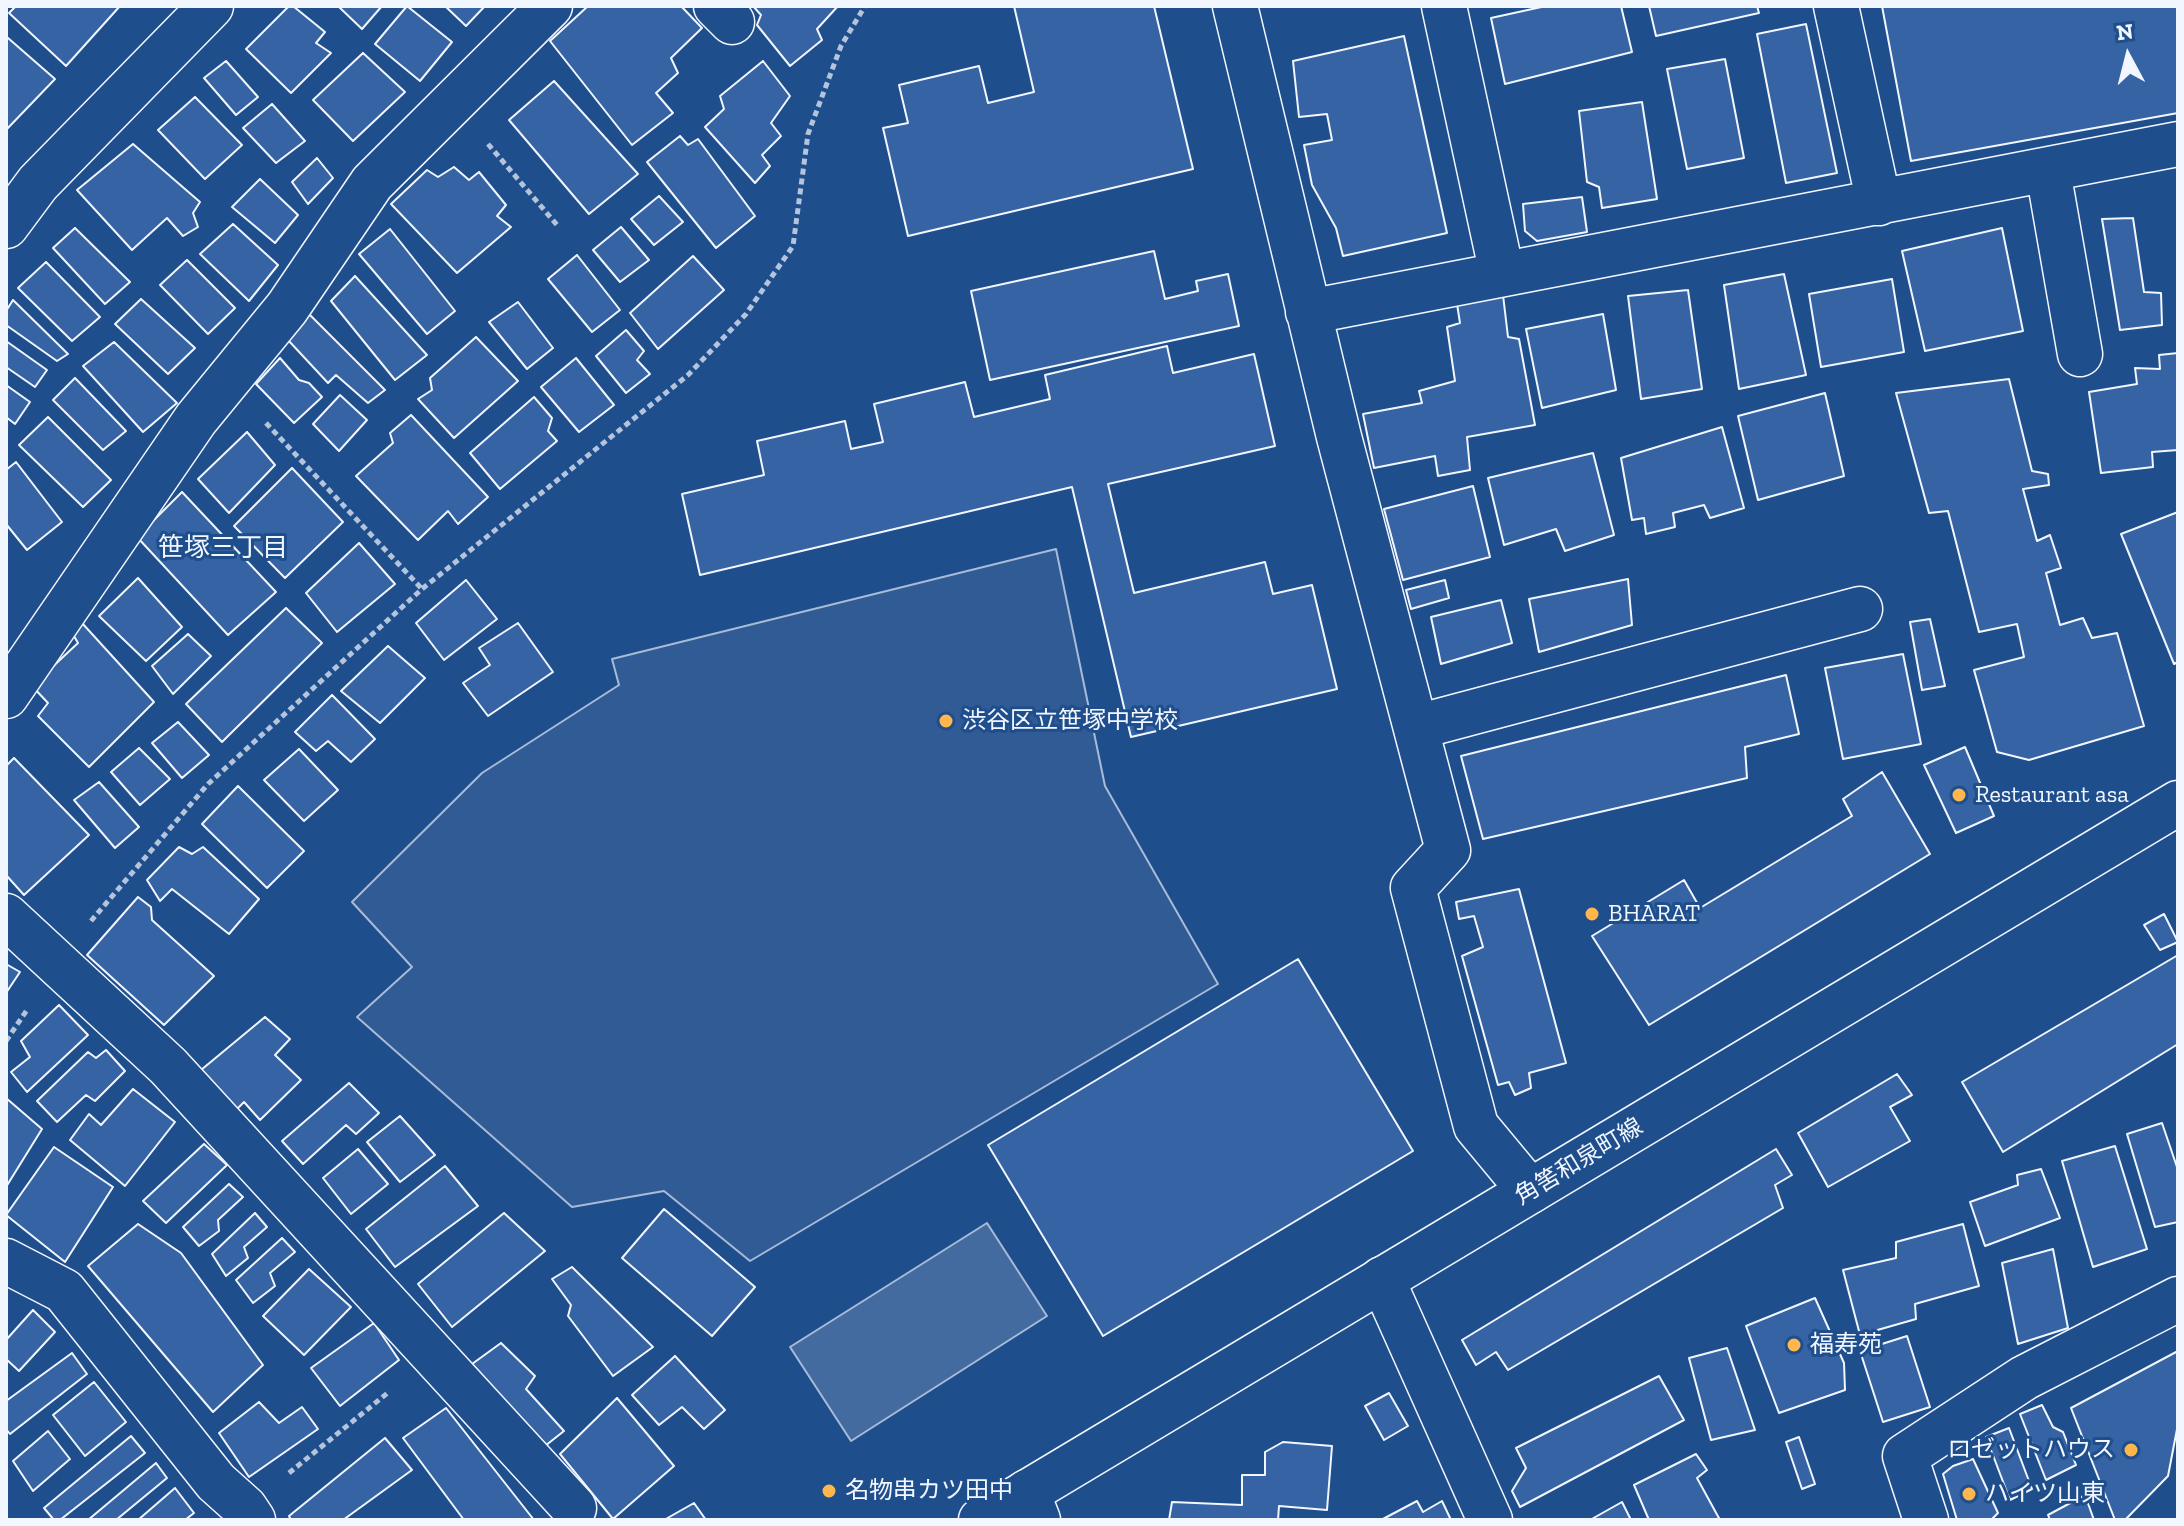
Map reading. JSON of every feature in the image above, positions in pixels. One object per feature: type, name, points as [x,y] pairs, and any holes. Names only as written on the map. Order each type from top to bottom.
[{"type":"street","points":[[6,226],[38,183],[211,6]]},
{"type":"street","points":[[6,696],[196,419],[287,308],[372,183],[550,6]]},
{"type":"street","points":[[1235,6],[1339,437],[1448,850],[1413,888],[1476,1126],[1530,1191]]},
{"type":"street","points":[[1444,6],[1502,274]]},
{"type":"street","points":[[1836,6],[1879,203]]},
{"type":"street","points":[[1308,312],[2178,144]]},
{"type":"street","points":[[2048,171],[2080,354]]},
{"type":"street","points":[[1417,727],[1860,609]]},
{"type":"street","name":"角筈和泉町線","points":[[981,1520],[1033,1506],[1382,1279],[2178,803]]},
{"type":"street","points":[[6,916],[168,1066],[574,1508]]},
{"type":"street","points":[[6,1261],[64,1291],[216,1482],[249,1514]]},
{"type":"street","points":[[1382,1279],[1490,1520]]},
{"type":"street","points":[[1926,1520],[1905,1456],[2024,1378],[2178,1299]]},
{"type":"path","points":[[6,1041],[84,929],[208,784],[422,589],[688,375],[746,314],[793,246],[808,134],[841,46],[865,6]]},
{"type":"path","points":[[452,103],[557,225]]},
{"type":"path","points":[[227,382],[422,589]]},
{"type":"path","points":[[249,1514],[434,1355]]},
{"type":"shaded area","points":[[1056,549],[1105,786],[1218,984],[750,1261],[664,1191],[572,1207],[357,1017],[412,967],[352,902],[482,773],[619,685],[612,659]]},
{"type":"shaded area","points":[[987,1223],[1047,1316],[851,1441],[790,1347]]},
{"type":"building","points":[[16,6],[120,6],[66,66],[9,13]]},
{"type":"building","points":[[289,6],[325,32],[316,43],[331,53],[291,93],[246,49]]},
{"type":"building","points":[[338,6],[382,6],[362,29]]},
{"type":"building","points":[[407,6],[452,42],[420,81],[375,44]]},
{"type":"building","points":[[445,6],[485,6],[466,26]]},
{"type":"building","points":[[588,6],[681,6],[702,28],[671,58],[678,73],[656,93],[673,113],[632,145],[550,41]]},
{"type":"building","points":[[753,6],[838,6],[817,29],[822,40],[790,66],[757,25],[761,15]]},
{"type":"building","points":[[1014,6],[1154,6],[1193,169],[908,236],[883,128],[908,123],[899,85],[979,66],[988,103],[1034,92]]},
{"type":"building","points":[[1546,6],[1621,6],[1632,52],[1505,84],[1491,18]]},
{"type":"building","points":[[1649,6],[1757,6],[1759,13],[1656,36]]},
{"type":"building","points":[[1882,6],[2178,6],[2178,113],[1911,161]]},
{"type":"building","points":[[1806,24],[1837,173],[1786,183],[1757,34]]},
{"type":"building","points":[[1404,36],[1447,233],[1343,256],[1336,228],[1312,185],[1304,145],[1332,140],[1327,114],[1299,117],[1293,61]]},
{"type":"building","points":[[8,38],[55,79],[6,130],[6,40]]},
{"type":"building","points":[[363,53],[405,92],[353,141],[313,100]]},
{"type":"building","points":[[1725,59],[1744,158],[1687,169],[1667,69]]},
{"type":"building","points":[[226,61],[258,97],[236,115],[204,78]]},
{"type":"building","points":[[763,61],[790,96],[771,123],[781,136],[762,155],[770,166],[755,183],[705,127],[724,109],[720,96]]},
{"type":"building","points":[[554,81],[638,174],[589,214],[509,120]]},
{"type":"building","points":[[195,97],[242,145],[205,179],[158,130]]},
{"type":"building","points":[[1642,102],[1657,199],[1602,208],[1599,187],[1587,182],[1579,111]]},
{"type":"building","points":[[272,104],[305,141],[276,163],[243,128]]},
{"type":"building","points":[[680,136],[688,145],[698,139],[755,216],[716,248],[647,162]]},
{"type":"building","points":[[133,144],[200,202],[193,213],[198,227],[183,236],[167,218],[132,250],[77,190]]},
{"type":"building","points":[[317,158],[333,178],[308,204],[292,182]]},
{"type":"building","points":[[454,167],[469,180],[479,172],[506,205],[497,216],[511,227],[457,273],[391,204],[427,170],[438,177]]},
{"type":"building","points":[[260,179],[298,215],[275,243],[232,207]]},
{"type":"building","points":[[659,196],[683,222],[654,245],[631,219]]},
{"type":"building","points":[[1582,197],[1587,232],[1537,241],[1525,231],[1523,204]]},
{"type":"building","points":[[2133,218],[2144,292],[2161,293],[2162,325],[2120,330],[2102,219]]},
{"type":"building","points":[[233,224],[278,265],[249,301],[200,254]]},
{"type":"building","points":[[621,227],[649,260],[620,282],[593,250]]},
{"type":"building","points":[[75,228],[130,282],[105,304],[53,248]]},
{"type":"building","points":[[2002,228],[2023,331],[1925,351],[1902,251]]},
{"type":"building","points":[[390,229],[455,311],[427,334],[359,254]]},
{"type":"building","points":[[1154,251],[1165,299],[1198,291],[1196,281],[1228,274],[1239,326],[990,380],[971,291]]},
{"type":"building","points":[[577,255],[620,310],[592,332],[548,279]]},
{"type":"building","points":[[693,256],[724,290],[658,349],[630,313]]},
{"type":"building","points":[[187,260],[235,308],[208,334],[160,285]]},
{"type":"building","points":[[46,262],[100,317],[72,341],[18,288]]},
{"type":"building","points":[[1784,274],[1806,375],[1739,389],[1724,285]]},
{"type":"building","points":[[355,276],[427,355],[395,380],[331,301]]},
{"type":"building","points":[[1892,279],[1904,352],[1821,367],[1809,294]]},
{"type":"building","points":[[1688,290],[1702,389],[1641,399],[1628,296]]},
{"type":"building","points":[[1503,295],[1508,337],[1519,339],[1535,425],[1467,437],[1470,470],[1438,476],[1435,456],[1374,468],[1363,414],[1422,403],[1419,391],[1455,381],[1447,327],[1460,323],[1457,304]]},
{"type":"building","points":[[141,299],[195,348],[168,374],[115,324]]},
{"type":"building","points":[[13,300],[68,354],[57,361],[6,325],[6,311]]},
{"type":"building","points":[[518,302],[553,348],[527,369],[489,322]]},
{"type":"building","points":[[309,314],[385,390],[368,403],[336,375],[328,383],[288,340]]},
{"type":"building","points":[[1603,314],[1616,390],[1542,408],[1526,329]]},
{"type":"building","points":[[626,330],[644,351],[637,360],[650,374],[626,393],[596,356]]},
{"type":"building","points":[[476,337],[518,381],[454,438],[418,399],[432,390],[430,378]]},
{"type":"building","points":[[6,341],[47,370],[35,387],[6,367]]},
{"type":"building","points":[[114,342],[177,403],[143,432],[83,366]]},
{"type":"building","points":[[1167,346],[1173,373],[1254,354],[1275,446],[1108,484],[1134,593],[1265,562],[1273,594],[1312,585],[1337,689],[1131,737],[1072,487],[700,575],[682,494],[764,475],[757,441],[845,421],[851,449],[883,442],[874,404],[965,382],[974,417],[1050,399],[1045,375]]},
{"type":"building","points":[[2178,353],[2178,450],[2152,452],[2153,467],[2101,473],[2089,392],[2137,384],[2135,368],[2160,369],[2159,355]]},
{"type":"building","points":[[280,358],[299,380],[309,383],[322,397],[294,423],[256,384]]},
{"type":"building","points":[[576,358],[614,405],[579,432],[541,387]]},
{"type":"building","points":[[75,378],[126,431],[103,450],[53,400]]},
{"type":"building","points":[[2009,379],[2032,471],[2048,474],[2049,485],[2023,489],[2037,541],[2050,535],[2061,568],[2046,573],[2060,625],[2083,618],[2092,638],[2117,633],[2144,726],[2029,760],[1997,752],[1974,670],[2024,657],[2017,624],[1979,632],[1948,511],[1929,513],[1896,393]]},
{"type":"building","points":[[6,385],[30,402],[15,424],[6,417]]},
{"type":"building","points":[[1825,393],[1844,476],[1758,500],[1738,416]]},
{"type":"building","points":[[340,395],[367,420],[339,451],[313,424]]},
{"type":"building","points":[[534,397],[552,418],[548,431],[557,441],[500,489],[470,453]]},
{"type":"building","points":[[411,415],[488,497],[458,524],[448,511],[418,540],[356,476],[393,443],[390,433]]},
{"type":"building","points":[[48,417],[111,480],[83,507],[19,445]]},
{"type":"building","points":[[1722,427],[1744,508],[1710,518],[1704,505],[1673,513],[1675,527],[1646,534],[1644,518],[1632,520],[1621,458]]},
{"type":"building","points":[[247,432],[275,465],[229,513],[198,479]]},
{"type":"building","points":[[1593,453],[1614,535],[1565,551],[1556,529],[1504,545],[1488,478]]},
{"type":"building","points":[[16,462],[62,522],[27,550],[6,524],[6,470]]},
{"type":"building","points":[[292,468],[343,522],[285,578],[234,526]]},
{"type":"building","points":[[1473,486],[1490,557],[1403,580],[1384,509]]},
{"type":"building","points":[[182,492],[276,592],[228,635],[137,537]]},
{"type":"building","points":[[2178,512],[2178,662],[2174,664],[2121,534]]},
{"type":"building","points":[[359,543],[395,584],[337,632],[306,593]]},
{"type":"building","points":[[138,578],[182,627],[146,661],[99,616]]},
{"type":"building","points":[[1628,579],[1632,625],[1539,652],[1529,599]]},
{"type":"building","points":[[466,580],[497,619],[444,660],[416,623]]},
{"type":"building","points":[[1445,580],[1449,598],[1411,609],[1406,590]]},
{"type":"building","points":[[1501,600],[1512,643],[1441,664],[1431,617]]},
{"type":"building","points":[[286,608],[322,643],[222,742],[186,704]]},
{"type":"building","points":[[1930,619],[1945,686],[1922,690],[1910,622]]},
{"type":"building","points":[[82,623],[154,702],[89,767],[38,716],[48,703],[32,686],[78,643],[71,631]]},
{"type":"building","points":[[518,623],[553,672],[488,716],[463,683],[490,665],[479,648]]},
{"type":"building","points":[[188,634],[211,656],[173,694],[152,666]]},
{"type":"building","points":[[388,646],[425,678],[380,723],[341,691]]},
{"type":"building","points":[[1903,654],[1921,744],[1843,759],[1825,668]]},
{"type":"building","points":[[1786,675],[1799,734],[1745,747],[1747,778],[1483,839],[1461,756]]},
{"type":"building","points":[[332,695],[375,739],[351,762],[328,741],[316,751],[295,732]]},
{"type":"building","points":[[178,722],[209,755],[182,778],[152,743]]},
{"type":"building","points":[[1965,747],[1994,816],[1956,833],[1924,765]]},
{"type":"building","points":[[139,748],[170,779],[140,805],[111,772]]},
{"type":"building","points":[[299,749],[338,790],[304,821],[264,780]]},
{"type":"building","points":[[14,758],[89,835],[24,895],[6,875],[6,766]]},
{"type":"building","points":[[1882,772],[1930,854],[1649,1025],[1592,936],[1684,880],[1700,908],[1852,816],[1843,799]]},
{"type":"building","points":[[99,782],[139,827],[115,848],[74,800]]},
{"type":"building","points":[[238,786],[304,851],[267,888],[202,824]]},
{"type":"building","points":[[179,847],[192,854],[203,847],[259,899],[229,934],[172,889],[160,901],[147,880]]},
{"type":"building","points":[[1519,889],[1566,1063],[1529,1073],[1531,1088],[1515,1095],[1509,1082],[1498,1085],[1462,956],[1483,947],[1474,916],[1459,919],[1456,902]]},
{"type":"building","points":[[138,897],[151,907],[152,920],[214,976],[164,1025],[87,955]]},
{"type":"building","points":[[2164,914],[2178,942],[2160,950],[2144,925]]},
{"type":"building","points":[[2178,955],[2178,1044],[2003,1152],[1962,1082]]},
{"type":"building","points":[[1298,959],[1413,1151],[1103,1336],[988,1145]]},
{"type":"building","points":[[6,964],[20,972],[6,993]]},
{"type":"building","points":[[59,1005],[88,1035],[27,1092],[11,1072],[30,1057],[21,1041]]},
{"type":"building","points":[[265,1017],[290,1039],[275,1055],[301,1080],[260,1120],[244,1102],[235,1111],[201,1070]]},
{"type":"building","points":[[106,1050],[125,1071],[95,1101],[86,1095],[57,1122],[37,1101],[88,1052],[96,1058]]},
{"type":"building","points":[[1897,1074],[1912,1095],[1890,1107],[1910,1141],[1828,1187],[1798,1133]]},
{"type":"building","points":[[349,1083],[379,1113],[356,1134],[346,1125],[303,1164],[282,1141]]},
{"type":"building","points":[[133,1089],[175,1122],[125,1186],[70,1140],[89,1114],[101,1125]]},
{"type":"building","points":[[6,1098],[42,1129],[6,1187]]},
{"type":"building","points":[[400,1116],[435,1155],[400,1182],[367,1142]]},
{"type":"building","points":[[2162,1123],[2178,1170],[2178,1222],[2155,1227],[2127,1134]]},
{"type":"building","points":[[204,1144],[227,1165],[166,1223],[143,1201]]},
{"type":"building","points":[[2115,1146],[2147,1249],[2093,1267],[2062,1161]]},
{"type":"building","points":[[54,1147],[113,1187],[65,1262],[6,1215]]},
{"type":"building","points":[[358,1149],[388,1184],[351,1214],[323,1178]]},
{"type":"building","points":[[1776,1149],[1792,1175],[1775,1185],[1783,1208],[1508,1370],[1496,1352],[1476,1365],[1462,1340]]},
{"type":"building","points":[[445,1166],[478,1206],[395,1267],[366,1229]]},
{"type":"building","points":[[2041,1169],[2060,1218],[1985,1246],[1970,1202],[2018,1185],[2017,1175]]},
{"type":"building","points":[[229,1184],[243,1197],[218,1220],[219,1231],[199,1246],[183,1227]]},
{"type":"building","points":[[664,1209],[755,1287],[712,1336],[622,1258]]},
{"type":"building","points":[[255,1213],[267,1227],[244,1247],[248,1258],[226,1276],[212,1254]]},
{"type":"building","points":[[504,1213],[545,1251],[452,1327],[418,1284]]},
{"type":"building","points":[[138,1224],[181,1253],[263,1365],[213,1412],[88,1266]]},
{"type":"building","points":[[1963,1224],[1979,1286],[1915,1304],[1916,1319],[1860,1335],[1843,1270],[1896,1258],[1896,1242]]},
{"type":"building","points":[[282,1238],[295,1252],[270,1273],[275,1286],[253,1303],[236,1280]]},
{"type":"building","points":[[2053,1249],[2068,1328],[2018,1344],[2002,1263]]},
{"type":"building","points":[[572,1267],[653,1347],[613,1376],[568,1316],[571,1305],[552,1279]]},
{"type":"building","points":[[309,1269],[351,1307],[304,1355],[263,1316]]},
{"type":"building","name":"福寿苑","points":[[1815,1298],[1844,1363],[1845,1390],[1779,1413],[1746,1326]]},
{"type":"building","points":[[33,1310],[55,1332],[19,1371],[6,1359],[6,1340]]},
{"type":"building","points":[[374,1323],[399,1360],[340,1406],[311,1368]]},
{"type":"building","points":[[1907,1336],[1930,1407],[1883,1422],[1860,1351]]},
{"type":"building","points":[[501,1343],[535,1376],[526,1389],[564,1431],[545,1446],[472,1364]]},
{"type":"building","points":[[1727,1348],[1755,1430],[1711,1440],[1689,1358]]},
{"type":"building","name":"ロゼットハウス","points":[[2178,1351],[2178,1424],[2168,1476],[2125,1520],[2115,1520],[2071,1408]]},
{"type":"building","points":[[72,1353],[87,1374],[10,1434],[6,1429],[6,1401]]},
{"type":"building","points":[[675,1356],[725,1410],[704,1429],[682,1407],[659,1425],[632,1395]]},
{"type":"building","points":[[1659,1376],[1684,1420],[1520,1507],[1512,1491],[1526,1468],[1516,1448]]},
{"type":"building","points":[[94,1382],[126,1422],[85,1456],[53,1415]]},
{"type":"building","points":[[1389,1393],[1408,1426],[1384,1440],[1365,1406]]},
{"type":"building","points":[[617,1398],[674,1466],[613,1519],[560,1454]]},
{"type":"building","points":[[259,1402],[279,1423],[302,1407],[318,1429],[249,1477],[219,1433]]},
{"type":"building","points":[[2042,1405],[2053,1427],[2063,1432],[2076,1465],[2046,1480],[2020,1414]]},
{"type":"building","points":[[446,1408],[534,1520],[464,1520],[403,1438]]},
{"type":"building","points":[[2009,1428],[2032,1489],[2010,1500],[1986,1437]]},
{"type":"building","points":[[48,1431],[70,1459],[33,1491],[13,1461]]},
{"type":"building","points":[[131,1436],[145,1453],[60,1520],[54,1520],[44,1508]]},
{"type":"building","points":[[1799,1437],[1815,1484],[1802,1489],[1786,1442]]},
{"type":"building","points":[[385,1438],[412,1470],[343,1520],[291,1520],[289,1516]]},
{"type":"building","points":[[1283,1442],[1332,1446],[1327,1510],[1279,1506],[1278,1520],[1169,1520],[1172,1502],[1242,1505],[1242,1475],[1265,1475],[1265,1452]]},
{"type":"building","points":[[1696,1454],[1707,1470],[1697,1478],[1720,1520],[1649,1520],[1634,1485]]},
{"type":"building","name":"ハイツ山東","points":[[1973,1459],[1998,1513],[1991,1520],[1957,1520],[1943,1474],[1953,1466]]},
{"type":"building","points":[[156,1463],[167,1478],[116,1520],[88,1520]]},
{"type":"building","points":[[175,1488],[194,1513],[185,1520],[138,1520]]},
{"type":"building","points":[[2085,1495],[2094,1520],[2050,1520],[2048,1515]]},
{"type":"building","points":[[1417,1501],[1423,1512],[1442,1501],[1451,1520],[1381,1520]]},
{"type":"building","points":[[1622,1502],[1631,1520],[1590,1520]]},
{"type":"building","points":[[694,1503],[706,1520],[664,1520]]},
{"type":"place","name":"渋谷区立笹塚中学校","points":[[946,721]]},
{"type":"place","name":"Restaurant asa","points":[[1959,795]]},
{"type":"place","name":"BHARAT","points":[[1592,914]]},
{"type":"place","name":"福寿苑","points":[[1794,1345]]},
{"type":"place","name":"ロゼットハウス","points":[[2131,1450]]},
{"type":"place","name":"名物串カツ田中","points":[[829,1491]]},
{"type":"place","name":"ハイツ山東","points":[[1969,1494]]},
{"type":"district","name":"笹塚三丁目","points":[[223,549]]}]
